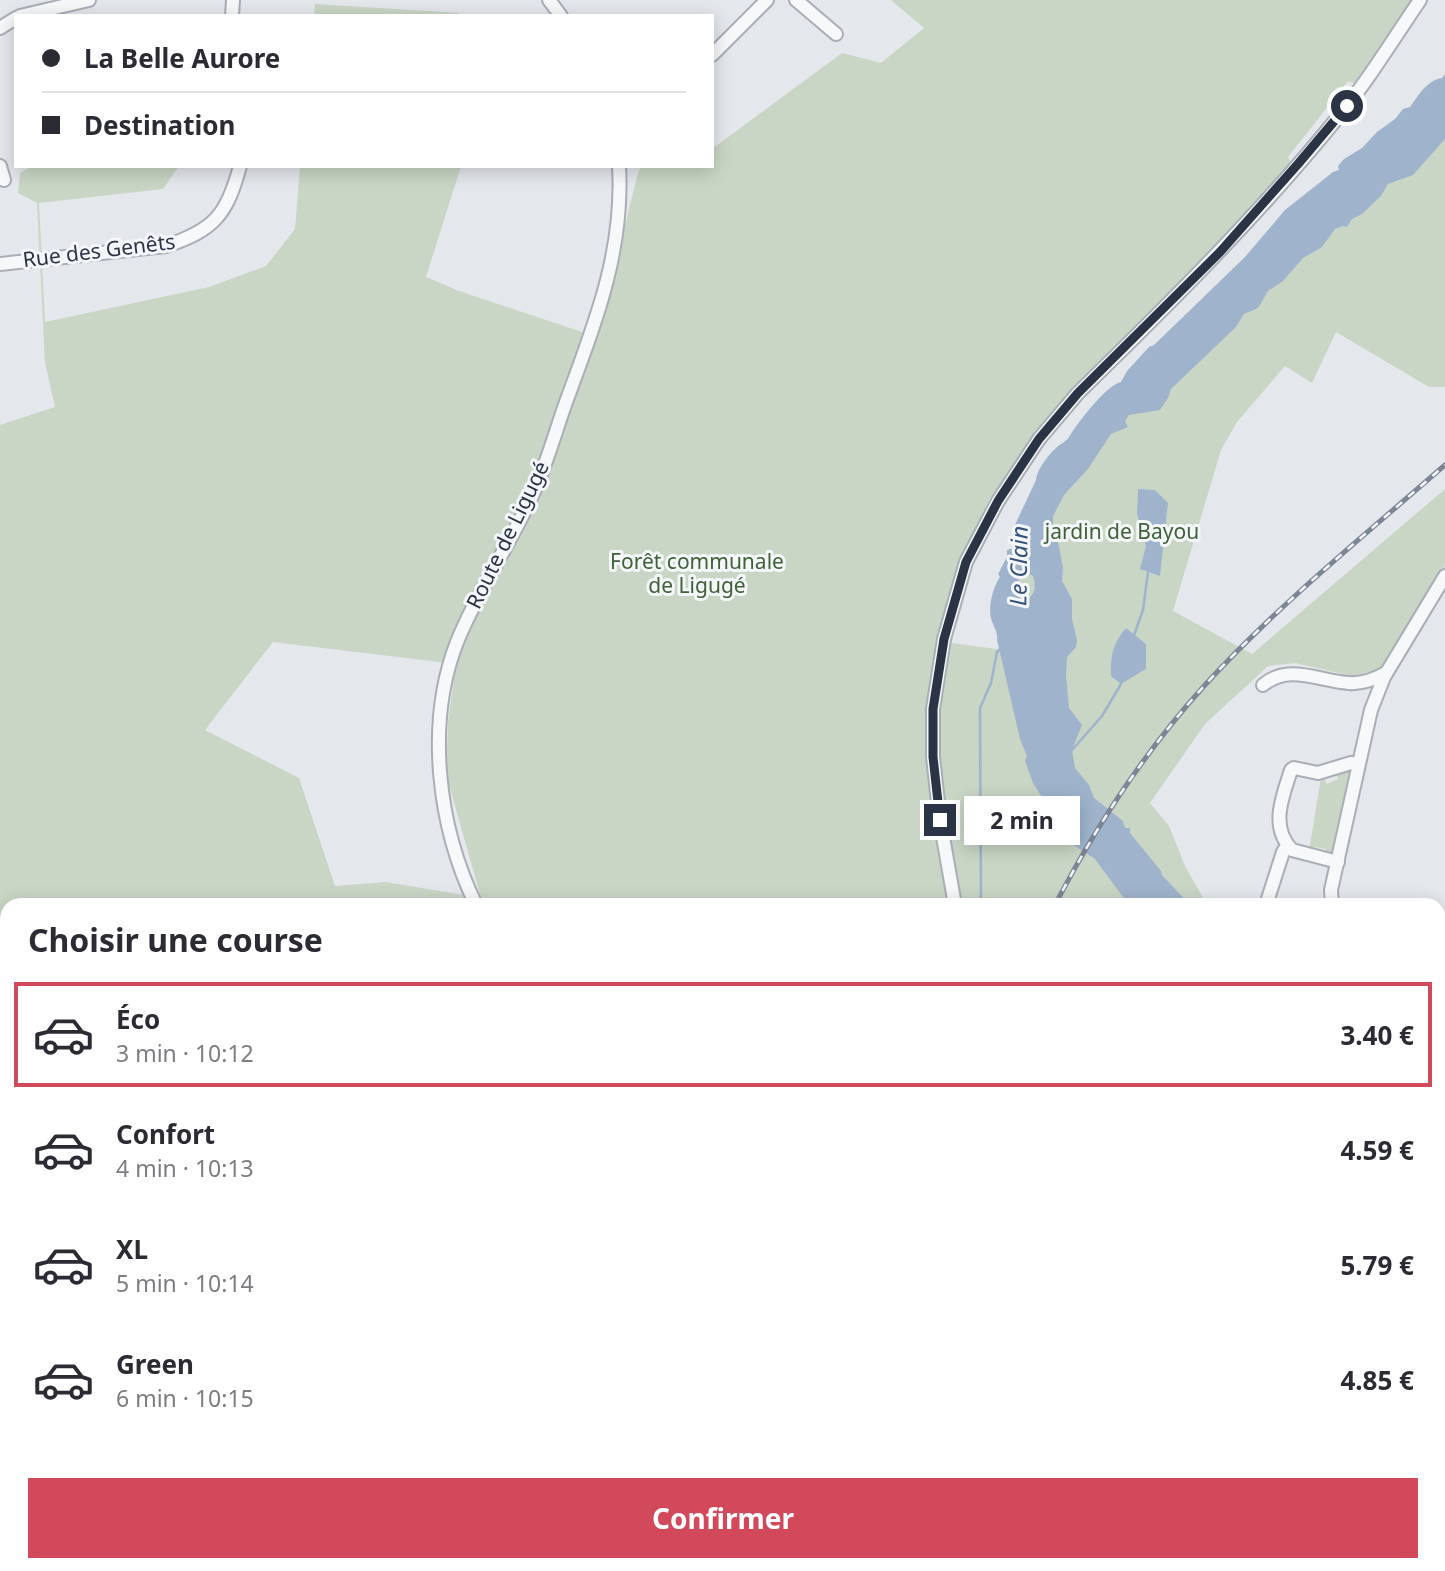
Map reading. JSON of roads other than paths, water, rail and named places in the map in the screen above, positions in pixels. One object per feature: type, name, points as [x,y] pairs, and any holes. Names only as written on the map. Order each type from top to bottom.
[{"type":"street","points":[[31,14],[89,0]]},
{"type":"street","points":[[714,53],[767,0]]},
{"type":"street","points":[[796,0],[836,34]]},
{"type":"street","points":[[954,898],[936,789],[933,709],[944,639],[966,562],[1017,470],[1039,439],[1078,393],[1220,252],[1298,164],[1358,90],[1420,0]]},
{"type":"street","points":[[0,166],[4,180]]},
{"type":"street","name":"Rue des Genêts","points":[[0,264],[166,246],[185,239],[202,232],[223,210],[239,168]]},
{"type":"street","name":"Route de Ligugé","points":[[473,898],[448,831],[440,784],[440,734],[447,677],[467,620],[533,494],[597,317],[616,240],[620,203],[619,168]]},
{"type":"street","points":[[1332,898],[1331,890],[1371,710],[1386,673],[1445,576]]},
{"type":"street","points":[[1263,685],[1273,677],[1288,673],[1350,684],[1386,673]]},
{"type":"street","points":[[1338,862],[1292,850],[1287,846],[1278,814],[1291,770],[1294,768],[1318,773],[1351,763],[1358,764]]},
{"type":"street","points":[[1268,898],[1287,846]]},
{"type":"water","name":"Le Clain","points":[[1445,74],[1445,139],[1413,175],[1388,184],[1381,196],[1362,214],[1352,219],[1347,227],[1335,229],[1322,247],[1303,258],[1283,281],[1268,291],[1258,308],[1244,314],[1236,327],[1171,389],[1160,410],[1129,415],[1125,421],[1128,427],[1111,434],[1088,469],[1064,495],[1053,516],[1053,533],[1058,542],[1063,567],[1062,581],[1072,599],[1072,619],[1077,640],[1076,647],[1067,657],[1066,675],[1069,708],[1082,725],[1072,750],[1075,768],[1089,785],[1094,798],[1123,821],[1125,828],[1130,828],[1130,833],[1162,875],[1183,898],[1124,898],[1095,859],[1072,844],[1033,783],[1025,761],[1027,756],[1020,739],[990,613],[995,586],[1000,577],[998,574],[1007,557],[1007,550],[1013,548],[1017,531],[1014,527],[1043,463],[1068,439],[1100,397],[1121,382],[1127,371],[1149,347],[1245,257],[1285,210],[1339,170],[1338,166],[1344,159],[1362,148],[1403,109],[1410,107],[1420,93]],"holes":[[[1025,571],[1033,576],[1034,592],[1022,602],[1018,581]]]},
{"type":"water","points":[[1138,489],[1155,490],[1168,503],[1160,576],[1140,569],[1146,546],[1137,514]]},
{"type":"water","points":[[1126,628],[1146,644],[1146,669],[1121,684],[1111,676],[1111,662],[1115,645]]},
{"type":"waterway","points":[[1134,635],[1143,610],[1148,572]]},
{"type":"waterway","points":[[1015,636],[1025,626]]},
{"type":"waterway","points":[[981,898],[980,708],[991,683],[997,652],[1002,647]]},
{"type":"waterway","points":[[1072,750],[1102,716],[1121,684]]},
{"type":"railway","points":[[1059,898],[1087,846],[1142,762],[1205,685],[1292,599],[1445,465]]},
{"type":"park label","name":"jardin de Bayou","points":[[1122,532]]},
{"type":"park label","name":"Forêt communale de Ligugé","points":[[697,574]]}]
